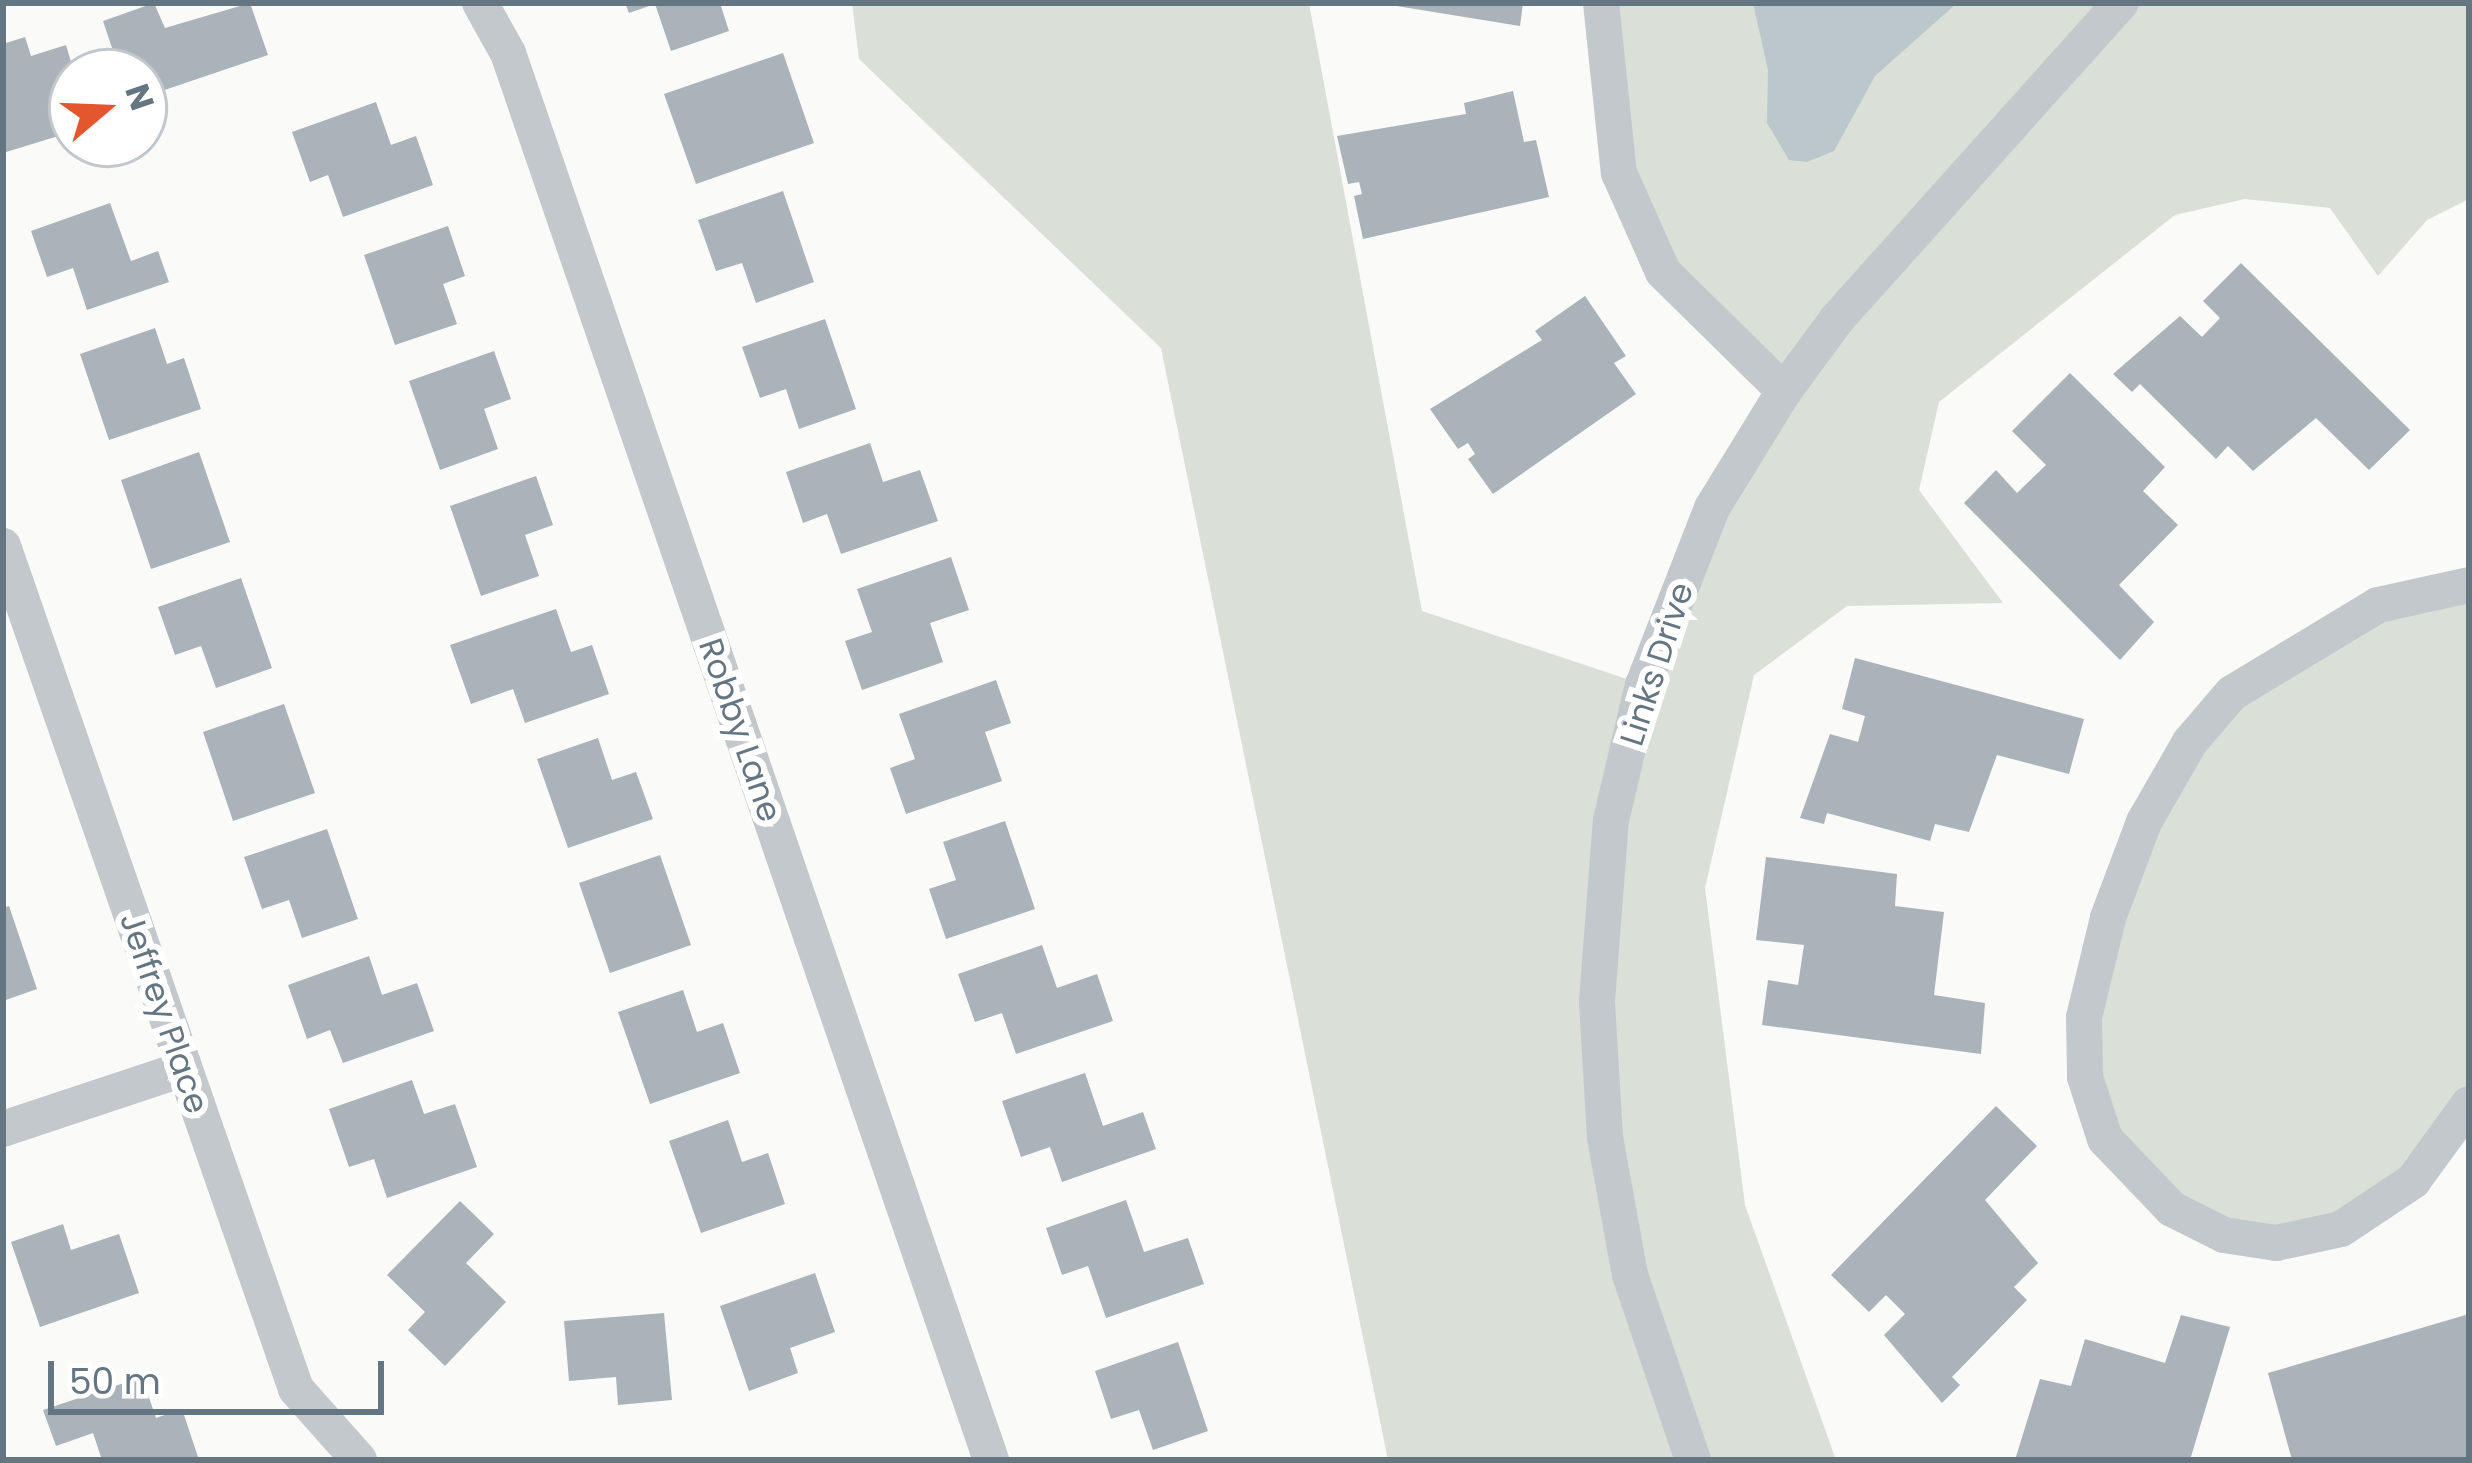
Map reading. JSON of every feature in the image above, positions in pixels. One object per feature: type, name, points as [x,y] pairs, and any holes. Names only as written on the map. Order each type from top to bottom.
[{"type":"street","name":"Robby Lane","points":[[480,3],[508,53],[977,1457]]},
{"type":"street","points":[[1601,3],[1618,173],[1664,272],[1784,391]]},
{"type":"street","name":"Links Drive","points":[[1693,1460],[1630,1275],[1605,1137],[1597,1001],[1611,820],[1643,685],[1712,508],[1784,391],[1837,319],[2121,3]]},
{"type":"street","name":"Jeffrey Place","points":[[3,546],[296,1389],[358,1460]]},
{"type":"street","points":[[2469,585],[2378,605],[2232,693],[2190,742],[2144,822],[2084,1017],[2085,1077],[2105,1139],[2172,1209],[2224,1234],[2276,1243],[2341,1229],[2413,1181],[2469,1104]]},
{"type":"street","points":[[3,1129],[183,1069]]},
{"type":"shaded area","points":[[852,3],[1309,3],[1422,611],[1642,684],[1784,391],[1663,272],[1619,173],[1601,3],[2469,3],[2469,199],[2427,220],[2378,276],[2330,208],[2245,199],[2175,215],[1939,402],[1919,490],[2003,603],[1847,606],[1754,675],[1705,888],[1745,1205],[1836,1460],[1388,1460],[1161,348],[859,59]]},
{"type":"shaded area","points":[[1753,3],[1957,3],[1875,76],[1834,151],[1807,162],[1789,160],[1767,123],[1768,70]]},
{"type":"shaded area","points":[[2469,585],[2469,1104],[2413,1181],[2276,1243],[2130,1174],[2084,1017],[2190,742],[2378,605]]},
{"type":"building","points":[[154,3],[165,28],[250,3],[268,55],[168,89],[168,48],[112,48],[103,21]]},
{"type":"building","points":[[625,3],[720,3],[729,31],[671,51],[655,4],[629,13]]},
{"type":"building","points":[[1378,3],[1523,3],[1520,26]]},
{"type":"building","points":[[25,37],[31,56],[48,51],[48,139],[3,153],[3,44]]},
{"type":"building","points":[[783,53],[814,143],[696,184],[664,94]]},
{"type":"building","points":[[1513,91],[1524,142],[1536,140],[1549,197],[1363,239],[1354,196],[1362,194],[1359,182],[1348,184],[1337,136],[1466,114],[1464,103]]},
{"type":"building","points":[[376,102],[391,145],[416,136],[433,185],[343,217],[328,175],[310,182],[292,132]]},
{"type":"building","points":[[783,191],[814,282],[756,303],[742,263],[716,271],[698,220]]},
{"type":"building","points":[[110,203],[131,261],[158,251],[169,282],[87,310],[73,268],[47,277],[31,231]]},
{"type":"building","points":[[448,226],[465,276],[443,284],[457,324],[395,345],[364,255]]},
{"type":"building","points":[[2241,263],[2410,430],[2369,470],[2316,418],[2253,471],[2228,446],[2216,459],[2140,384],[2132,392],[2113,374],[2180,316],[2202,337],[2220,318],[2203,301]]},
{"type":"building","points":[[1585,296],[1626,356],[1614,363],[1636,394],[1493,494],[1468,459],[1475,454],[1468,443],[1458,449],[1430,409],[1542,340],[1535,331]]},
{"type":"building","points":[[825,319],[856,409],[799,429],[786,389],[760,398],[742,347]]},
{"type":"building","points":[[155,328],[167,364],[184,358],[201,409],[109,440],[80,354]]},
{"type":"building","points":[[494,351],[511,399],[484,409],[498,449],[440,470],[409,381]]},
{"type":"building","points":[[2070,373],[2165,467],[2143,491],[2178,525],[2119,585],[2154,622],[2120,660],[1964,503],[1996,470],[2017,493],[2046,465],[2012,431]]},
{"type":"building","points":[[870,443],[883,482],[920,470],[938,521],[841,554],[827,514],[803,523],[786,472]]},
{"type":"building","points":[[199,452],[230,542],[151,569],[121,480]]},
{"type":"building","points":[[536,476],[553,525],[525,535],[539,576],[481,596],[450,506]]},
{"type":"building","points":[[951,557],[969,610],[930,623],[943,662],[862,690],[845,641],[872,632],[857,589]]},
{"type":"building","points":[[241,578],[272,668],[216,688],[201,646],[175,655],[158,607]]},
{"type":"building","points":[[556,609],[571,652],[592,645],[609,694],[525,723],[513,689],[471,704],[450,645]]},
{"type":"building","points":[[1855,658],[2084,719],[2069,774],[1997,755],[1969,832],[1935,824],[1930,841],[1827,813],[1824,824],[1800,818],[1830,734],[1858,742],[1865,716],[1842,709]]},
{"type":"building","points":[[996,680],[1011,723],[985,732],[1002,781],[906,814],[890,768],[915,759],[899,714]]},
{"type":"building","points":[[284,704],[315,793],[233,821],[203,732]]},
{"type":"building","points":[[598,738],[612,780],[636,772],[653,819],[568,848],[537,759]]},
{"type":"building","points":[[1005,821],[1035,909],[946,939],[929,889],[956,880],[943,842]]},
{"type":"building","points":[[327,829],[358,919],[302,938],[289,900],[262,909],[244,857]]},
{"type":"building","points":[[660,855],[691,945],[610,973],[579,883]]},
{"type":"building","points":[[1766,857],[1897,874],[1895,906],[1944,912],[1934,995],[1985,1003],[1981,1054],[1762,1025],[1768,980],[1798,985],[1804,945],[1756,940]]},
{"type":"building","points":[[9,906],[37,989],[3,1001],[3,908]]},
{"type":"building","points":[[1042,945],[1057,988],[1097,974],[1113,1021],[1016,1054],[1002,1013],[975,1022],[958,974]]},
{"type":"building","points":[[369,956],[382,995],[417,983],[434,1031],[343,1063],[330,1030],[307,1039],[288,985]]},
{"type":"building","points":[[683,990],[697,1032],[723,1023],[740,1073],[650,1104],[618,1012]]},
{"type":"building","points":[[1085,1073],[1103,1126],[1143,1112],[1156,1149],[1062,1182],[1050,1147],[1021,1157],[1002,1101]]},
{"type":"building","points":[[412,1080],[424,1114],[455,1104],[477,1167],[387,1198],[374,1159],[349,1167],[329,1109]]},
{"type":"building","points":[[1996,1106],[2037,1146],[1985,1200],[2038,1263],[2014,1287],[2027,1300],[1952,1377],[1960,1385],[1942,1403],[1884,1335],[1905,1314],[1886,1295],[1869,1312],[1831,1275]]},
{"type":"building","points":[[728,1120],[742,1162],[768,1153],[785,1204],[701,1233],[669,1141]]},
{"type":"building","points":[[1126,1200],[1144,1252],[1188,1238],[1204,1284],[1106,1318],[1088,1266],[1062,1275],[1046,1228]]},
{"type":"building","points":[[460,1201],[494,1234],[466,1263],[506,1302],[445,1366],[408,1330],[425,1312],[387,1275]]},
{"type":"building","points":[[63,1224],[71,1250],[119,1234],[139,1293],[40,1327],[11,1242]]},
{"type":"building","points":[[815,1273],[835,1332],[790,1348],[798,1373],[749,1391],[720,1306]]},
{"type":"building","points":[[664,1313],[672,1400],[618,1405],[616,1377],[569,1381],[564,1321]]},
{"type":"building","points":[[2469,1314],[2469,1460],[2292,1460],[2268,1373]]},
{"type":"building","points":[[2181,1315],[2230,1327],[2190,1460],[2015,1460],[2040,1379],[2071,1386],[2085,1339],[2165,1363]]},
{"type":"building","points":[[1178,1342],[1208,1431],[1153,1450],[1139,1410],[1111,1419],[1095,1371]]},
{"type":"building","points":[[142,1377],[156,1418],[182,1409],[199,1460],[102,1460],[93,1433],[56,1446],[43,1410]]}]
